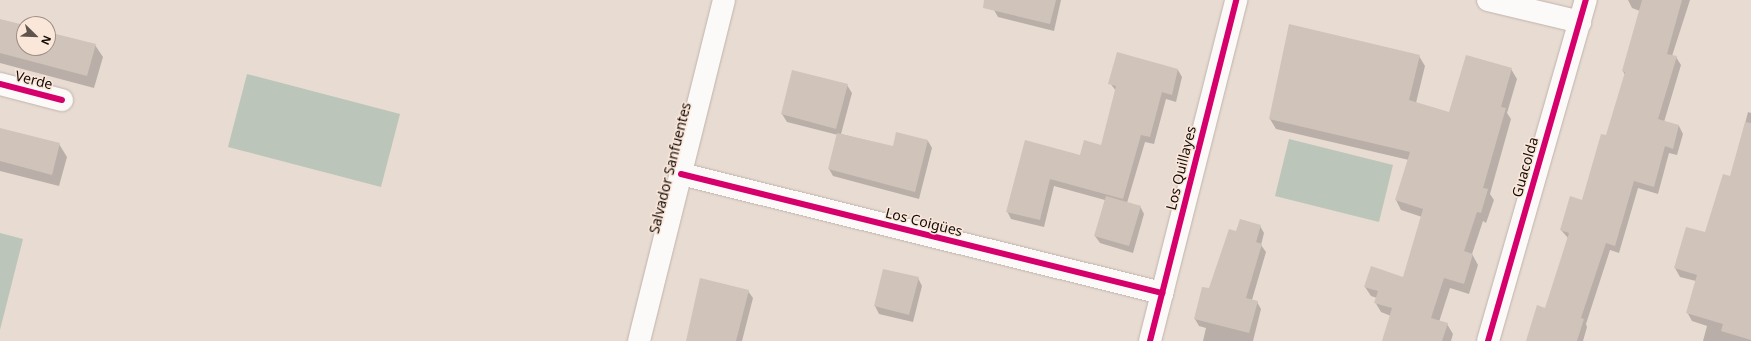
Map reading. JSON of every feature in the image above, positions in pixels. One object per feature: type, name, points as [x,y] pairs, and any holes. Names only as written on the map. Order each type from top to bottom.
[{"type":"street","name":"Salvador Sanfuentes","points":[[639,341],[724,0]]},
{"type":"street","name":"Los Quillayes","points":[[1150,341],[1236,0]]},
{"type":"street","points":[[1488,0],[1580,22]]},
{"type":"street","name":"Guacolda","points":[[1488,341],[1586,0]]},
{"type":"street","name":"Verde","points":[[0,84],[62,100]]},
{"type":"street","name":"Los Coigües","points":[[681,174],[1162,293]]},
{"type":"shaded area","points":[[247,74],[400,114],[381,187],[228,147]]},
{"type":"shaded area","points":[[1289,139],[1393,165],[1379,222],[1275,196]]},
{"type":"shaded area","points":[[0,233],[23,239],[0,330]]},
{"type":"building","points":[[984,0],[1056,0],[1050,24],[983,8]]},
{"type":"building","points":[[1642,0],[1682,0],[1667,54],[1677,56],[1658,119],[1679,125],[1673,149],[1665,146],[1654,187],[1634,181],[1615,246],[1606,243],[1581,318],[1584,319],[1577,341],[1526,341],[1537,305],[1545,308],[1569,233],[1560,230],[1570,196],[1582,200],[1601,134],[1606,135],[1625,72],[1622,71]]},
{"type":"building","points":[[0,19],[16,23],[16,56],[56,56],[56,34],[96,44],[87,76],[0,53]]},
{"type":"building","points":[[1289,24],[1420,55],[1409,100],[1449,112],[1466,55],[1512,68],[1501,107],[1506,108],[1483,188],[1488,189],[1481,213],[1477,212],[1464,251],[1473,254],[1464,284],[1444,278],[1431,318],[1448,323],[1442,341],[1382,341],[1392,308],[1374,303],[1378,291],[1364,287],[1371,266],[1403,277],[1423,209],[1395,200],[1410,152],[1269,119]]},
{"type":"building","points":[[1117,52],[1178,69],[1172,95],[1162,92],[1150,137],[1141,135],[1123,199],[1050,179],[1040,220],[1006,212],[1025,140],[1080,155],[1084,140],[1101,145],[1116,86],[1108,84]]},
{"type":"building","points":[[792,70],[848,84],[836,129],[781,114]]},
{"type":"building","points":[[1745,122],[1751,123],[1751,340],[1721,331],[1723,324],[1686,313],[1697,275],[1674,268],[1686,227],[1705,232],[1723,174],[1730,176]]},
{"type":"building","points":[[0,128],[60,143],[52,175],[0,161]]},
{"type":"building","points":[[896,132],[928,140],[915,192],[828,169],[837,133],[893,146]]},
{"type":"building","points":[[1106,196],[1141,206],[1129,246],[1094,236]]},
{"type":"building","points":[[1240,219],[1261,225],[1256,242],[1262,244],[1246,298],[1258,301],[1249,333],[1194,319],[1202,287],[1209,288],[1229,229],[1236,231]]},
{"type":"building","points":[[883,269],[919,277],[909,315],[874,306]]},
{"type":"building","points":[[700,278],[749,290],[736,341],[686,341]]},
{"type":"cycle path","points":[[1150,341],[1236,0]]},
{"type":"cycle path","points":[[1488,341],[1586,0]]},
{"type":"cycle path","points":[[0,84],[62,100]]},
{"type":"cycle path","points":[[681,174],[1162,293]]}]
